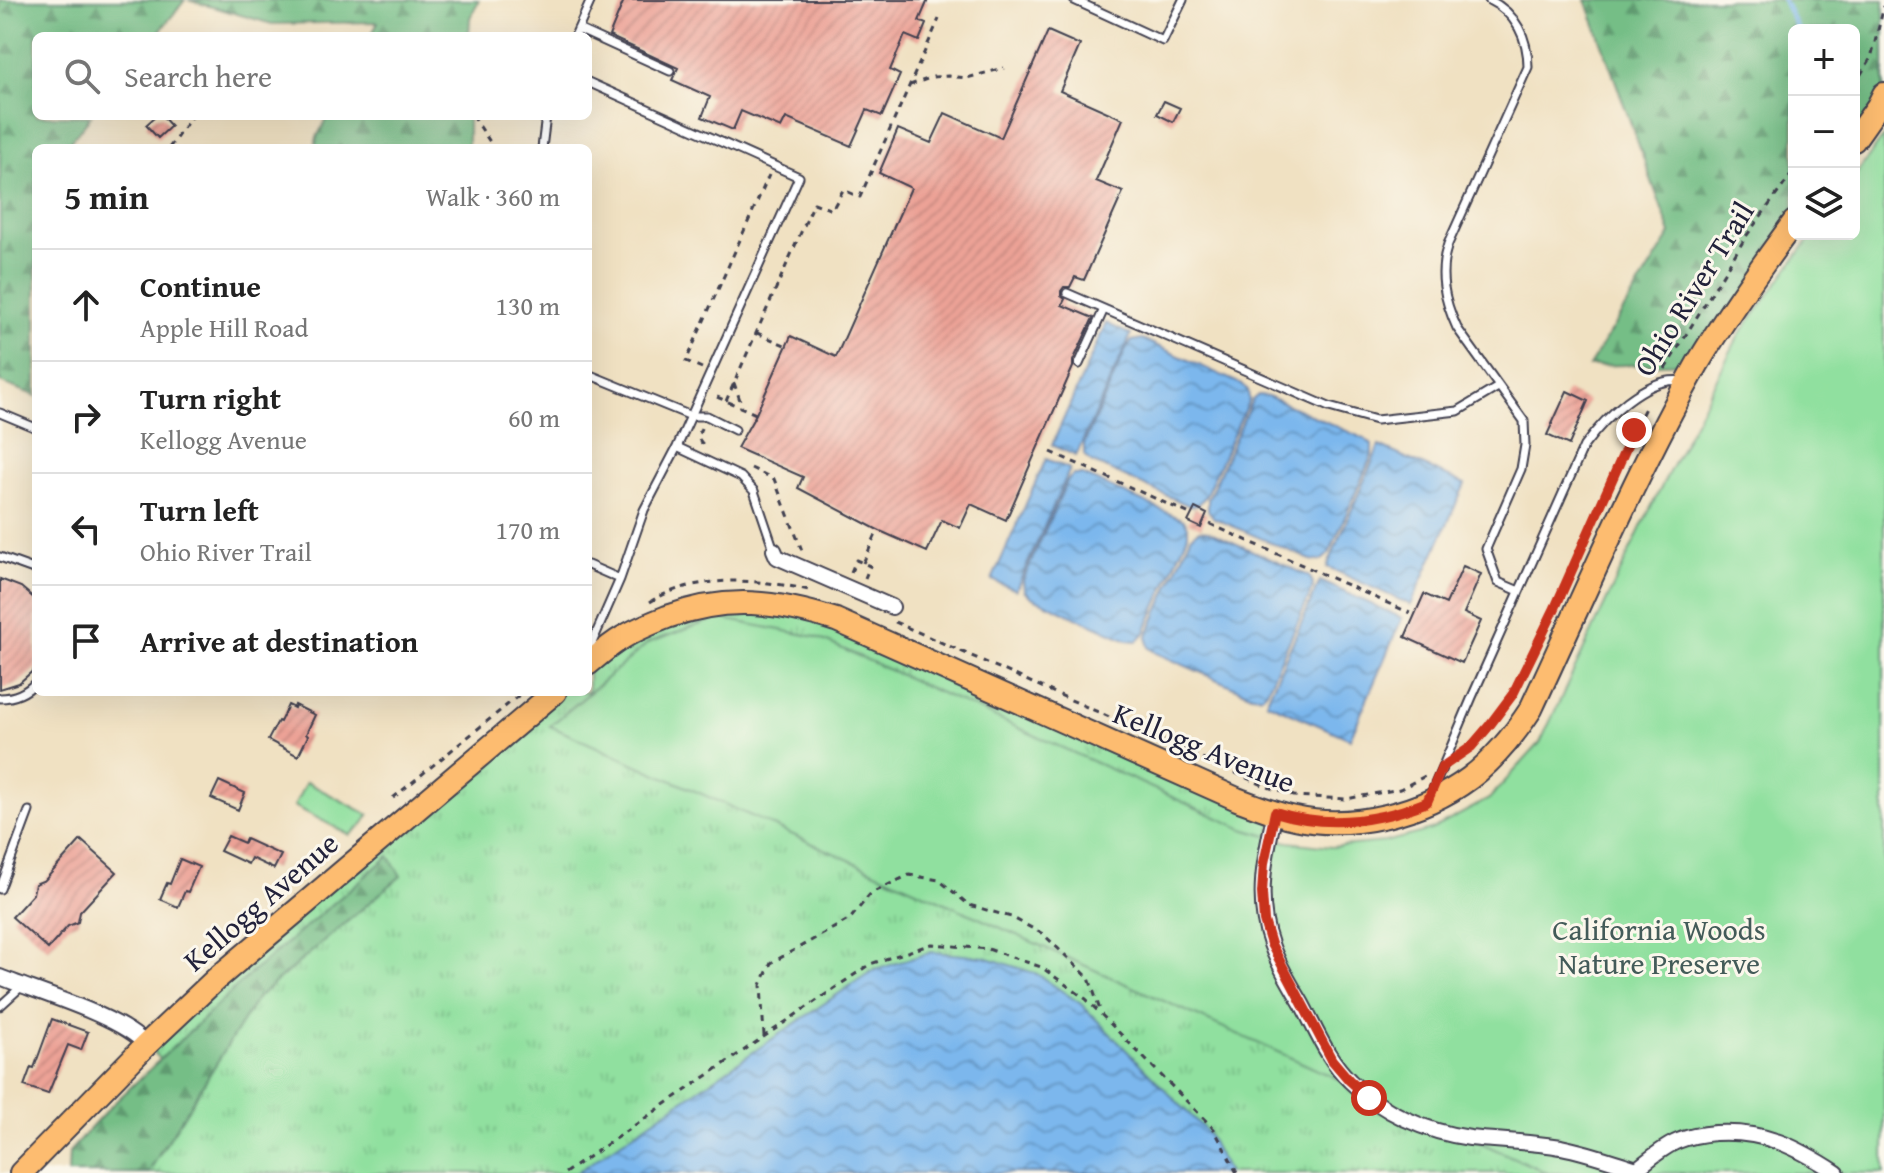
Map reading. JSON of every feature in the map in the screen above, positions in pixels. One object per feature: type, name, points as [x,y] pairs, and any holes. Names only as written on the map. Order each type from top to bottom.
[{"type":"main road","points":[[1860,132],[1884,94]]},
{"type":"main road","name":"Kellogg Avenue","points":[[592,661],[622,637],[689,609],[720,603],[775,604],[836,620],[1237,799],[1275,812],[1322,822],[1357,821],[1427,802],[1470,778],[1518,730],[1531,709],[1654,446],[1745,288],[1788,230]]},
{"type":"main road","name":"Kellogg Avenue","points":[[21,1173],[146,1045],[215,980],[550,696]]},
{"type":"street","points":[[774,550],[777,557],[892,607]]},
{"type":"street","points":[[1275,812],[1264,863],[1262,893],[1267,932],[1278,961],[1332,1060],[1369,1098],[1424,1127],[1467,1137],[1584,1152],[1642,1171],[1666,1147],[1681,1139],[1734,1132],[1783,1143],[1806,1153],[1837,1173]]},
{"type":"street","points":[[0,977],[105,1017],[140,1037],[146,1045]]},
{"type":"lane","points":[[576,32],[591,0]]},
{"type":"lane","points":[[1074,0],[1163,41],[1183,0]]},
{"type":"lane","points":[[1489,0],[1512,16],[1526,42],[1528,67],[1448,244],[1442,260],[1442,276],[1457,328],[1524,421],[1525,445],[1521,469],[1486,549],[1498,582],[1519,591]]},
{"type":"lane","points":[[592,39],[670,71]]},
{"type":"lane","points":[[592,84],[799,177],[677,447],[644,510],[620,579],[592,643]]},
{"type":"lane","points":[[542,144],[546,120]]},
{"type":"lane","points":[[1067,293],[1329,407],[1376,420],[1458,411],[1498,387]]},
{"type":"lane","points":[[1079,364],[1104,309]]},
{"type":"lane","points":[[592,376],[691,416],[707,416],[735,430]]},
{"type":"lane","points":[[1427,802],[1584,446],[1597,428],[1623,404],[1657,383],[1672,379],[1689,382]]},
{"type":"lane","points":[[0,413],[32,426]]},
{"type":"lane","points":[[677,447],[741,477],[748,484],[754,491],[774,550]]},
{"type":"lane","points":[[0,557],[32,569]]},
{"type":"lane","points":[[592,567],[620,579]]},
{"type":"lane","points":[[0,698],[28,691],[32,686]]},
{"type":"lane","points":[[0,889],[29,811]]},
{"type":"lane","points":[[0,1006],[22,986]]},
{"type":"path","points":[[1860,75],[1871,58],[1884,6]]},
{"type":"path","points":[[726,401],[814,203],[832,210],[843,190],[860,197],[939,19]]},
{"type":"path","points":[[910,85],[933,77],[967,78],[1004,68]]},
{"type":"path","points":[[172,144],[189,120]]},
{"type":"path","points":[[476,120],[491,144]]},
{"type":"path","points":[[702,368],[686,361],[773,166]]},
{"type":"path","name":"Ohio River Trail","points":[[1581,550],[1657,383],[1747,235],[1788,179]]},
{"type":"path","points":[[757,333],[787,346]]},
{"type":"path","points":[[734,383],[743,408]]},
{"type":"path","points":[[717,397],[756,414]]},
{"type":"path","points":[[1051,452],[1190,514]]},
{"type":"path","points":[[1210,524],[1410,613]]},
{"type":"path","points":[[862,564],[878,530]]},
{"type":"path","points":[[856,560],[870,566],[852,589],[856,560]]},
{"type":"path","points":[[1265,786],[1294,796],[1346,799],[1400,789],[1442,767],[1471,747],[1503,708],[1544,632]]},
{"type":"path","points":[[393,798],[518,696]]},
{"type":"path","points":[[764,1037],[761,985],[771,963],[850,919],[871,893],[909,875],[939,880],[969,905],[1011,917],[1043,934],[1089,978],[1101,1014]]},
{"type":"path","points":[[565,1173],[870,964],[932,944],[988,949],[1041,967],[1086,999],[1214,1129],[1237,1173]]},
{"type":"green space","points":[[0,0],[185,0],[159,32],[32,32],[32,120],[88,120],[68,144],[32,144],[32,394],[0,382]]},
{"type":"green space","points":[[188,0],[479,0],[470,18],[469,32],[373,32],[378,22],[272,24]]},
{"type":"green space","points":[[1586,0],[1884,0],[1884,94],[1860,131],[1860,24],[1788,24],[1788,231],[1699,363],[1589,366],[1671,234]]},
{"type":"green space","points":[[326,120],[468,120],[468,144],[316,144]]},
{"type":"green space","name":"California Woods Nature Preserve","points":[[1884,136],[1884,1173],[1548,1173],[550,726],[585,696],[592,696],[592,690],[648,643],[718,618],[816,637],[1243,829],[1288,842],[1331,847],[1385,842],[1431,830],[1489,799],[1540,743],[1642,525],[1738,337],[1809,240],[1860,240],[1860,169]]},
{"type":"green space","points":[[775,604],[1275,812],[1264,863],[1349,1080],[1424,1127],[1647,1173],[129,1173],[178,1078],[147,1045],[550,696],[592,696],[592,661],[644,626]]},
{"type":"green space","points":[[306,782],[369,815],[350,835],[294,806]]},
{"type":"green space","points":[[389,856],[401,876],[257,998],[148,1173],[68,1173],[69,1152],[110,1107],[250,974]]},
{"type":"water","points":[[1106,323],[1131,335],[1076,456],[1052,445]]},
{"type":"water","points":[[1142,339],[1248,390],[1249,400],[1205,497],[1198,505],[1190,506],[1091,462],[1084,454],[1084,444],[1127,347],[1132,341]]},
{"type":"water","points":[[1258,395],[1268,396],[1365,439],[1372,445],[1372,455],[1329,554],[1322,560],[1313,561],[1214,518],[1208,510],[1208,499],[1252,400]]},
{"type":"water","points":[[1379,446],[1465,484],[1411,605],[1327,567]]},
{"type":"water","points":[[1046,459],[1070,469],[1016,590],[992,580]]},
{"type":"water","points":[[1073,475],[1083,475],[1184,520],[1188,526],[1188,535],[1144,634],[1137,641],[1127,640],[1031,597],[1024,590],[1023,580],[1067,481]]},
{"type":"water","points":[[1199,530],[1208,531],[1309,576],[1313,583],[1267,691],[1262,696],[1252,695],[1148,647],[1147,636],[1191,537]]},
{"type":"water","points":[[1320,581],[1402,618],[1350,739],[1266,702]]},
{"type":"water","points":[[932,952],[985,957],[1037,974],[1081,1004],[1207,1132],[1228,1173],[576,1173],[872,971]]},
{"type":"building","points":[[624,0],[928,0],[919,21],[926,24],[919,41],[905,35],[890,70],[900,75],[882,116],[867,110],[851,146],[786,118],[781,128],[741,111],[733,130],[702,117],[710,97],[672,80],[678,68],[609,36]]},
{"type":"building","points":[[1048,31],[1080,45],[1060,91],[1123,119],[1096,181],[1123,192],[1084,280],[1075,277],[1070,287],[1064,287],[1061,291],[1065,299],[1062,305],[1093,318],[1006,520],[971,504],[960,528],[942,520],[927,552],[798,488],[803,477],[737,448],[791,336],[836,357],[911,188],[879,173],[898,129],[931,143],[945,113],[1001,138]]},
{"type":"building","points":[[1164,101],[1180,108],[1173,122],[1157,114]]},
{"type":"building","points":[[152,120],[166,120],[171,126],[158,138],[146,125]]},
{"type":"building","points":[[1567,391],[1588,401],[1569,445],[1547,435]]},
{"type":"building","points":[[1195,508],[1207,514],[1201,528],[1188,522]]},
{"type":"building","points":[[1463,566],[1481,574],[1464,613],[1481,621],[1462,663],[1405,637],[1424,594],[1446,604]]},
{"type":"building","points":[[0,579],[21,587],[32,597],[32,672],[19,683],[0,689]]},
{"type":"building","points":[[288,705],[294,708],[295,705],[315,715],[298,756],[268,740]]},
{"type":"building","points":[[219,781],[245,793],[238,810],[211,798]]},
{"type":"building","points":[[228,836],[244,843],[246,839],[281,855],[274,869],[251,858],[248,864],[220,851]]},
{"type":"building","points":[[81,840],[117,872],[80,912],[78,922],[68,926],[48,949],[12,917],[33,894],[35,884],[45,880]]},
{"type":"building","points":[[180,859],[199,867],[178,907],[160,899]]},
{"type":"building","points":[[52,1019],[88,1032],[81,1050],[68,1045],[48,1094],[24,1086]]},
{"type":"waterway","points":[[1783,0],[1795,24]]},
{"type":"route","points":[[1369,1098],[1332,1060],[1271,944],[1264,921],[1262,893],[1264,863],[1275,812],[1322,822],[1357,821],[1427,802],[1442,767],[1471,747],[1513,694],[1634,430]]}]
